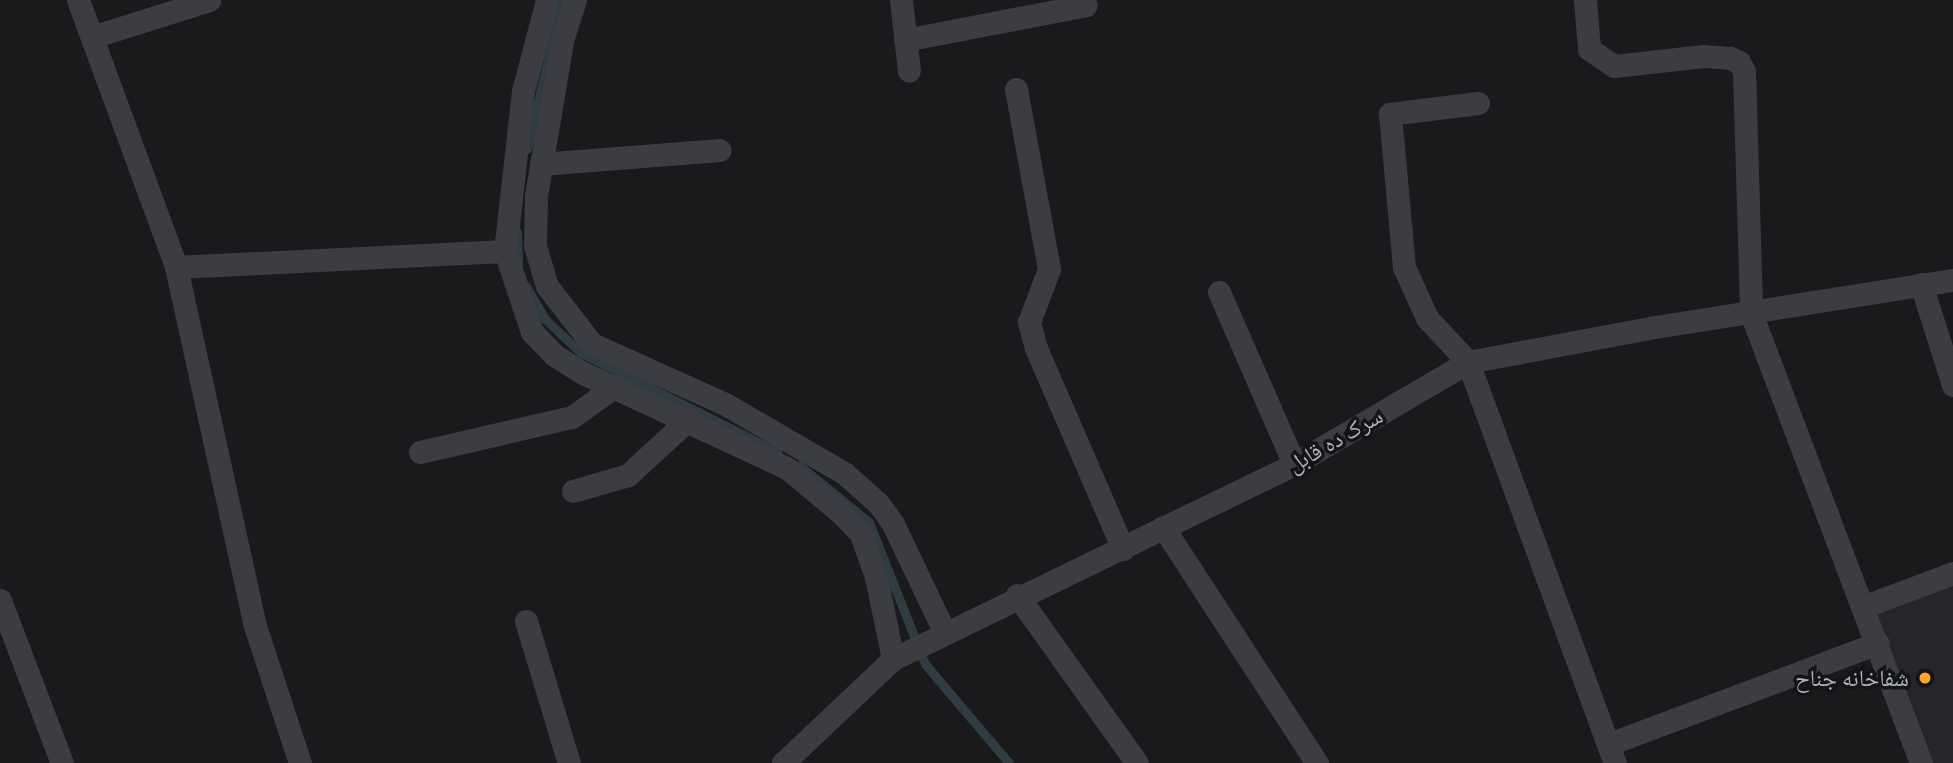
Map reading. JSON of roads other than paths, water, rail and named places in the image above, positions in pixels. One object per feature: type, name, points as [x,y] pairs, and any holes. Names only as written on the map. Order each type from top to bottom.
[{"type":"street","points":[[78,0],[176,267],[254,623],[300,763]]},
{"type":"street","points":[[92,37],[209,0]]},
{"type":"street","points":[[547,0],[523,91],[505,251],[532,332],[554,355],[787,468],[861,534],[876,577],[893,659]]},
{"type":"street","points":[[575,0],[563,36],[541,164],[535,246],[547,286],[592,344],[725,404],[844,473],[878,503],[893,524],[944,631]]},
{"type":"street","points":[[901,0],[909,71]]},
{"type":"street","points":[[1585,0],[1589,49],[1614,66],[1703,56],[1739,62],[1744,71],[1751,313],[1866,606],[1921,763]]},
{"type":"street","points":[[905,40],[1086,5]]},
{"type":"street","points":[[1016,89],[1049,269],[1029,322],[1036,348],[1123,549]]},
{"type":"street","points":[[1478,103],[1390,114],[1404,267],[1427,318],[1468,362],[1612,754],[1878,643]]},
{"type":"street","points":[[541,164],[719,149]]},
{"type":"street","points":[[176,267],[505,251]]},
{"type":"street","name":"سرک ده قابل","points":[[783,763],[893,659],[1017,595],[1123,549],[1294,464],[1468,362],[1953,280]]},
{"type":"street","points":[[1921,284],[1953,384]]},
{"type":"street","points":[[1219,292],[1294,464]]},
{"type":"street","points":[[421,452],[572,417],[615,386]]},
{"type":"street","points":[[573,491],[628,475],[689,419]]},
{"type":"street","points":[[1163,527],[1317,763]]},
{"type":"street","points":[[1866,606],[1953,573]]},
{"type":"street","points":[[1017,595],[1136,763]]},
{"type":"street","points":[[0,600],[62,763]]},
{"type":"street","points":[[526,621],[569,763]]},
{"type":"waterway","points":[[527,149],[562,0]]},
{"type":"waterway","points":[[517,232],[518,264]]},
{"type":"waterway","points":[[526,286],[545,319],[581,353],[778,452]]},
{"type":"waterway","points":[[799,465],[869,522],[925,664],[1009,763]]},
{"type":"place","name":"شفاخانه جناح","points":[[1925,678]]}]
